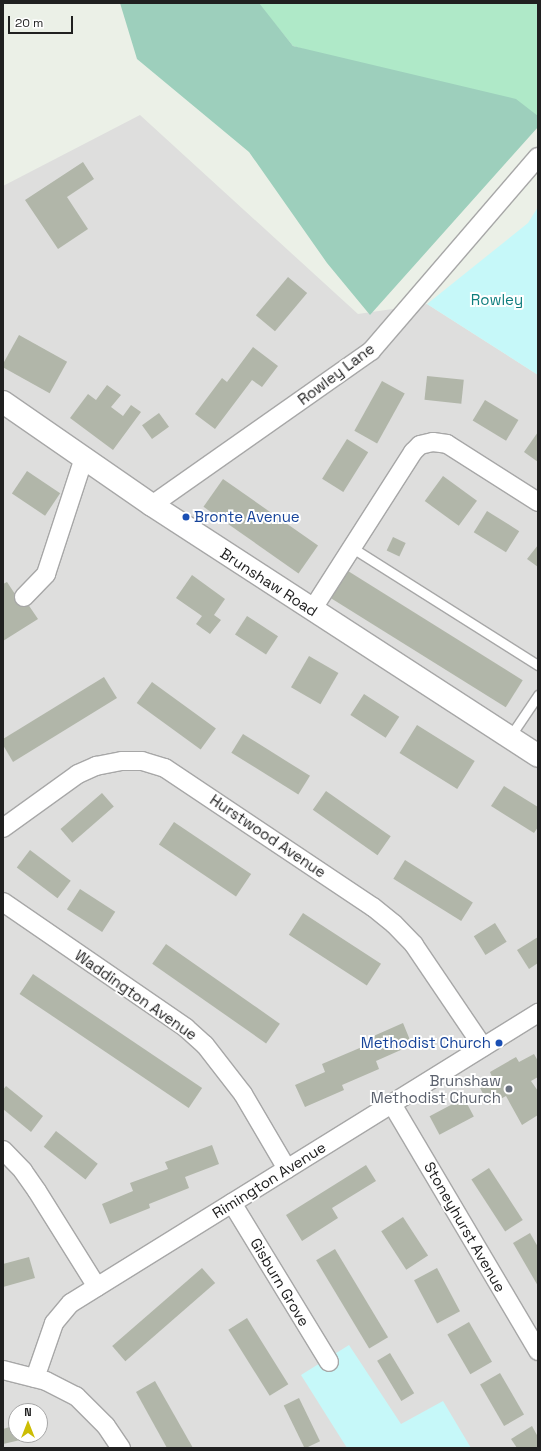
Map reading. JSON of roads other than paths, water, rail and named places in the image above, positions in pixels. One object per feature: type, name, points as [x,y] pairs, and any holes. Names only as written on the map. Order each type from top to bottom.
[{"type":"street","name":"Rowley Lane","points":[[152,505],[371,351],[538,157]]},
{"type":"street","name":"Brunshaw Road","points":[[3,402],[152,505],[538,756]]},
{"type":"street","points":[[312,610],[412,452],[420,445],[433,442],[447,444],[538,502]]},
{"type":"street","points":[[24,597],[46,574],[84,458]]},
{"type":"street","name":"Hurstwood Avenue","points":[[3,828],[78,774],[96,766],[122,761],[142,761],[165,768],[373,907],[394,924],[414,945],[483,1047]]},
{"type":"street","name":"Waddington Avenue","points":[[3,902],[186,1028],[205,1045],[243,1094],[287,1169]]},
{"type":"street","name":"Rimington Avenue","points":[[35,1378],[54,1323],[72,1303],[538,1014]]},
{"type":"street","name":"Stoneyhurst Avenue","points":[[392,1104],[538,1351]]},
{"type":"street","points":[[3,1150],[37,1191],[97,1287]]},
{"type":"street","name":"Gisburn Grove","points":[[232,1203],[329,1362]]},
{"type":"street","points":[[3,1370],[35,1378],[76,1396],[106,1426],[121,1448]]},
{"type":"lane","points":[[351,547],[538,665]]},
{"type":"lane","points":[[509,738],[538,695]]},
{"type":"place","name":"Bronte Avenue","points":[[186,517]]},
{"type":"place","name":"Methodist Church","points":[[499,1043]]},
{"type":"place","name":"Brunshaw Methodist Church","points":[[509,1089]]},
{"type":"park label","name":"Rowley","points":[[497,300]]}]
